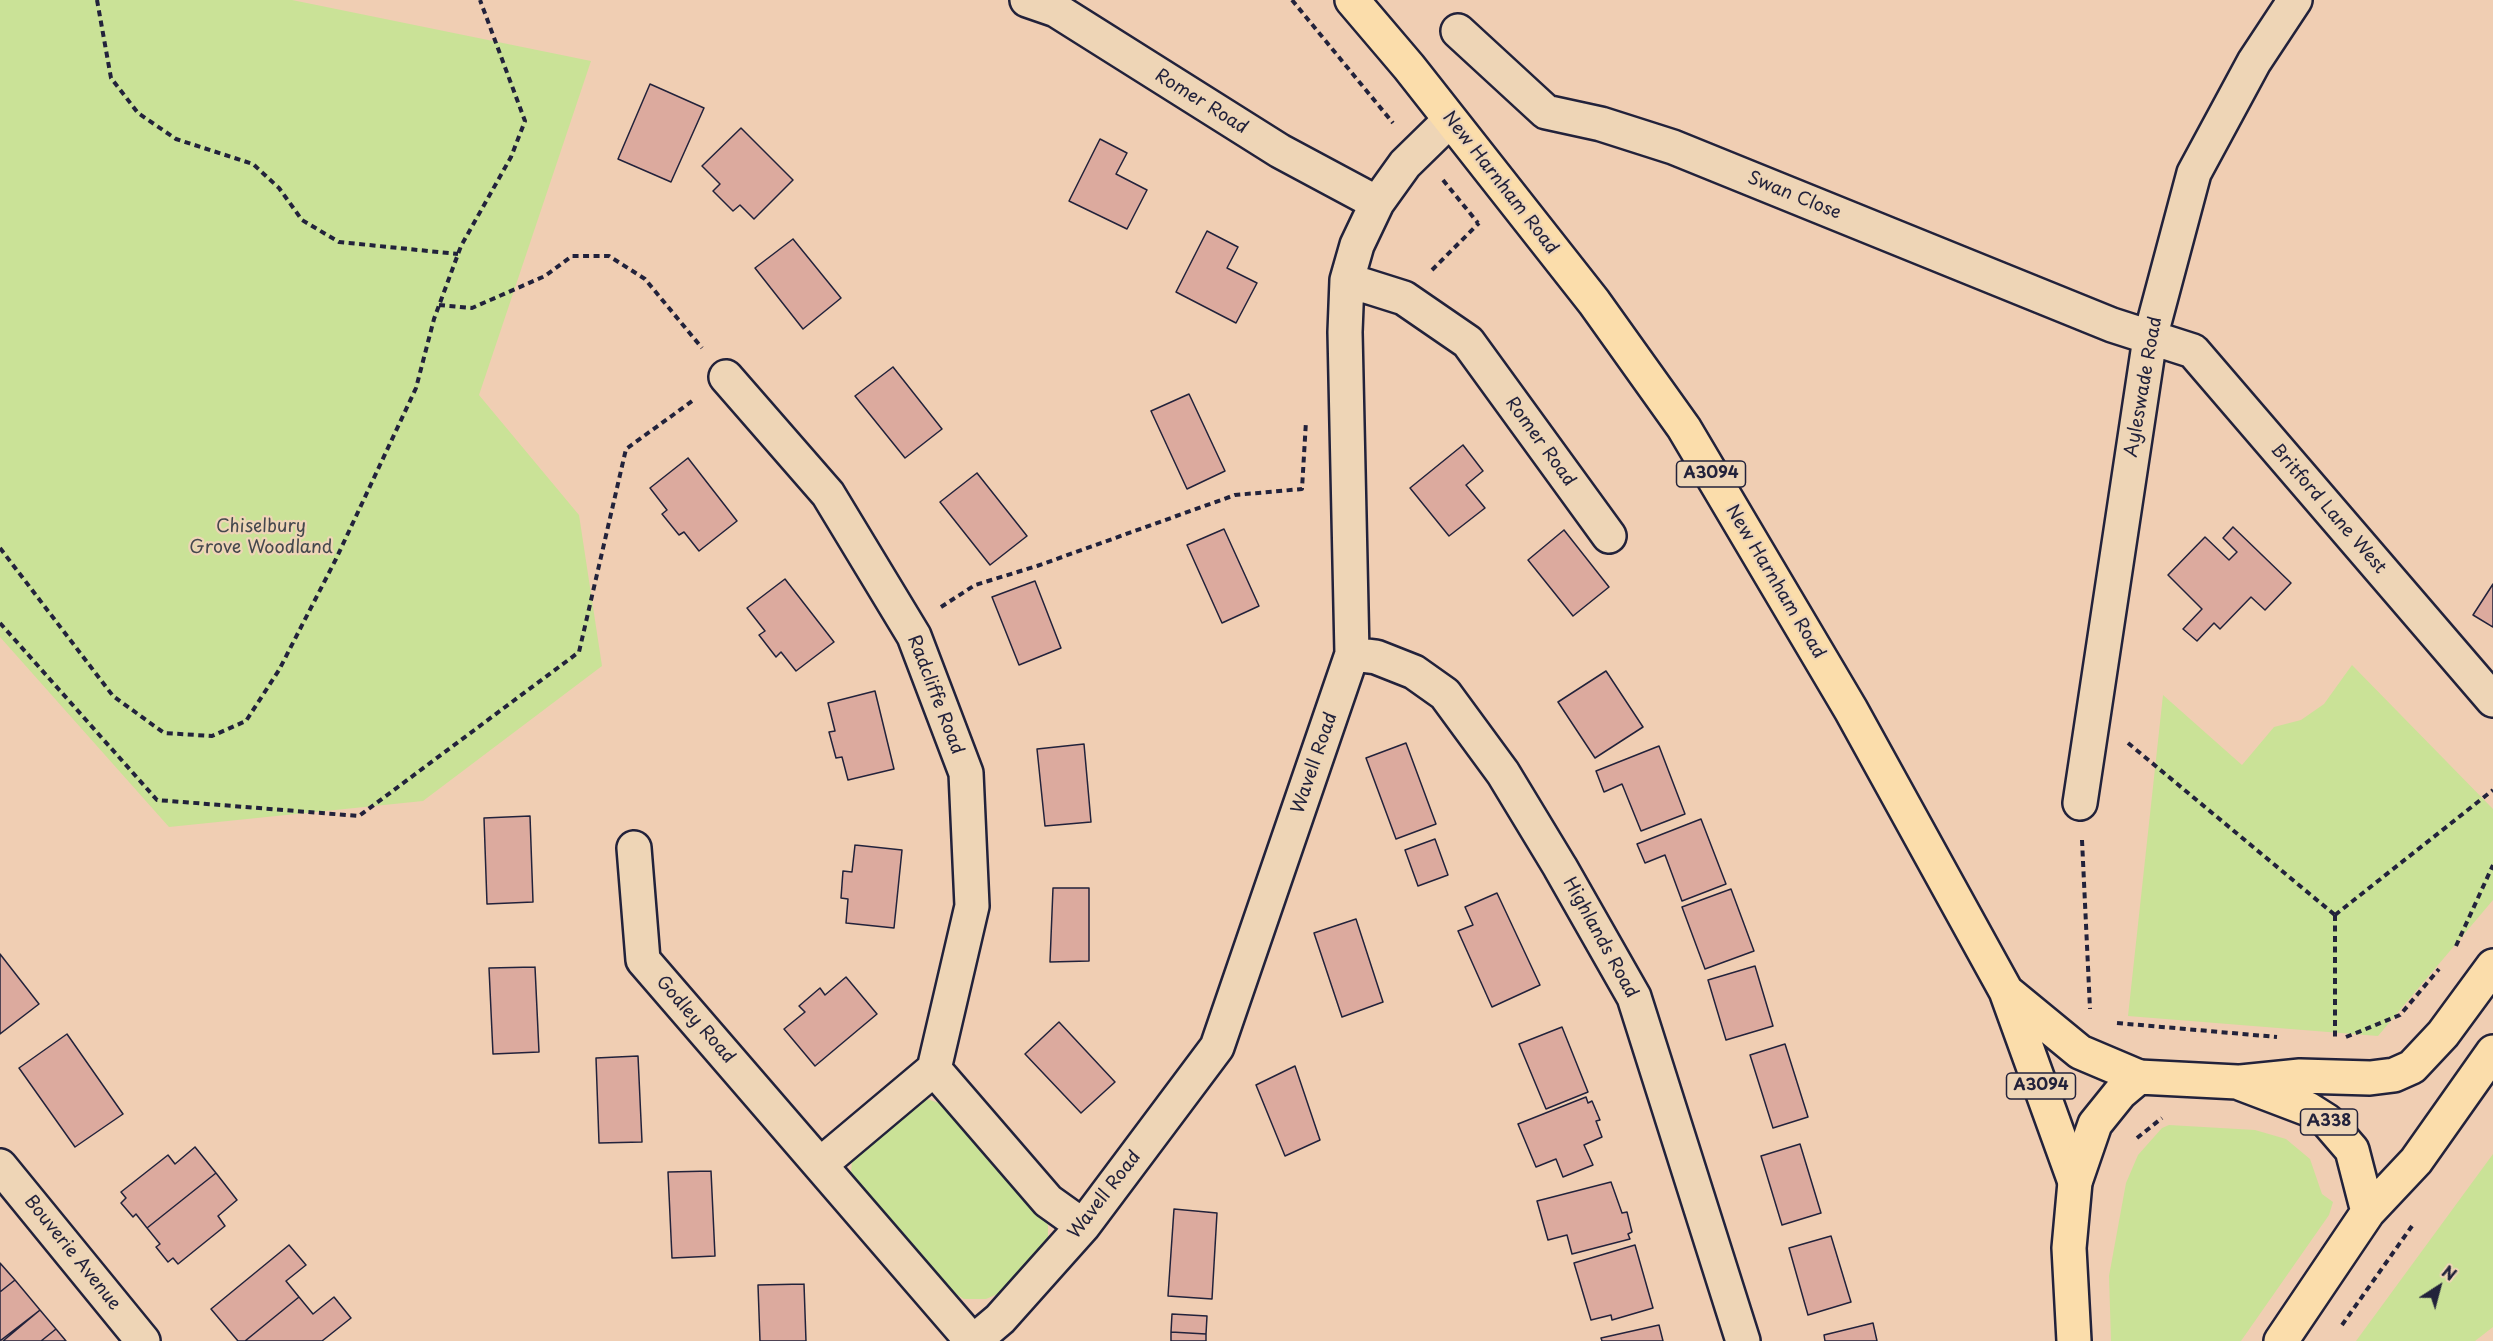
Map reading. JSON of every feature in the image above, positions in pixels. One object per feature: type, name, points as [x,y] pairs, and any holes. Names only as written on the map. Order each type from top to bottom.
[{"type":"main road","name":"New Harnham Road","points":[[1352,0],[1594,302],[1684,428],[1851,710],[2006,991]]},
{"type":"main road","points":[[2237,1082],[2300,1076],[2370,1078],[2394,1075],[2412,1067],[2443,1034],[2493,966]]},
{"type":"main road","name":"A3094","points":[[2006,991],[2080,1053],[2139,1077]]},
{"type":"main road","name":"A3094","points":[[2006,991],[2075,1182]]},
{"type":"main road","points":[[2281,1341],[2368,1212],[2416,1161],[2493,1052]]},
{"type":"main road","points":[[2074,1341],[2069,1248],[2075,1182],[2095,1124],[2120,1093],[2139,1077]]},
{"type":"main road","name":"A338","points":[[2139,1077],[2237,1082],[2308,1109],[2327,1121],[2344,1137],[2357,1163],[2368,1212]]},
{"type":"street","name":"Romer Road","points":[[1027,0],[1056,10],[1280,151],[1377,203]]},
{"type":"street","name":"Ayleswade Road","points":[[2080,803],[2150,338],[2194,173],[2254,62],[2295,0]]},
{"type":"street","name":"Swan Close","points":[[1458,31],[1546,112],[1601,124],[1673,147],[2112,325],[2150,338]]},
{"type":"street","name":"Wavell Road","points":[[973,1341],[1000,1319],[1083,1226],[1217,1047],[1352,654],[1345,332],[1347,280],[1357,245],[1377,203],[1418,151],[1450,120]]},
{"type":"street","name":"Romer Road","points":[[1347,280],[1404,298],[1468,342],[1609,536]]},
{"type":"street","name":"Britford Lane West","points":[[2150,338],[2193,351],[2493,700]]},
{"type":"street","name":"Radcliffe Road","points":[[726,377],[828,494],[909,628],[966,773],[972,906],[934,1069]]},
{"type":"street","name":"Highlands Road","points":[[1352,654],[1376,657],[1414,672],[1445,694],[1503,773],[1634,997],[1743,1341]]},
{"type":"street","name":"Godley Road","points":[[634,848],[643,960],[973,1341]]},
{"type":"street","points":[[820,1164],[934,1069],[1048,1201],[1083,1226]]},
{"type":"street","name":"Bouverie Avenue","points":[[0,1166],[143,1341]]},
{"type":"path","points":[[98,0],[111,78],[138,113],[176,139],[253,164],[279,188],[302,220],[339,242],[458,254]]},
{"type":"path","points":[[0,548],[113,696],[164,733],[212,736],[246,721],[279,670],[411,399],[439,305],[458,254],[511,157],[525,121],[480,0]]},
{"type":"path","points":[[1292,0],[1486,232]]},
{"type":"path","points":[[0,622],[157,800],[359,816],[579,652],[626,449],[726,377],[645,279],[609,256],[572,256],[545,276],[472,308],[439,305]]},
{"type":"path","points":[[909,628],[975,585],[1048,562],[1235,495],[1302,489],[1304,429],[1308,412]]},
{"type":"path","points":[[2092,713],[2335,915]]},
{"type":"path","points":[[2335,915],[2493,790]]},
{"type":"path","points":[[2080,803],[2091,1021],[2080,1053]]},
{"type":"path","points":[[2453,952],[2493,865]]},
{"type":"path","points":[[2335,915],[2335,1041],[2400,1015],[2446,961]]},
{"type":"path","points":[[2091,1021],[2281,1037]]},
{"type":"green space","name":"Chiselbury Grove Woodland","points":[[0,0],[292,0],[591,61],[479,395],[579,515],[602,666],[423,801],[169,827],[0,637]]},
{"type":"green space","points":[[2352,665],[2493,809],[2493,900],[2378,1036],[2128,1016],[2163,695],[2242,765],[2274,727],[2301,720],[2324,704]]},
{"type":"green space","points":[[927,1099],[948,1106],[1048,1225],[1048,1239],[1043,1248],[1007,1290],[986,1299],[964,1299],[949,1290],[851,1176],[852,1158],[914,1100]]},
{"type":"green space","points":[[2169,1125],[2255,1130],[2286,1139],[2310,1159],[2322,1194],[2333,1202],[2329,1215],[2241,1341],[2111,1341],[2109,1276],[2126,1183],[2138,1155],[2162,1128]]},
{"type":"green space","points":[[2493,1154],[2493,1327],[2475,1341],[2356,1341]]},
{"type":"building","points":[[650,84],[704,108],[671,182],[618,159]]},
{"type":"building","points":[[741,128],[793,180],[754,219],[740,205],[733,211],[713,191],[720,184],[702,166]]},
{"type":"building","points":[[1100,139],[1127,153],[1116,174],[1147,190],[1127,229],[1069,201]]},
{"type":"building","points":[[1207,231],[1238,247],[1227,268],[1257,283],[1236,323],[1176,292]]},
{"type":"building","points":[[793,239],[841,298],[803,329],[755,268]]},
{"type":"building","points":[[893,367],[942,429],[905,458],[855,396]]},
{"type":"building","points":[[1189,394],[1225,471],[1187,489],[1151,411]]},
{"type":"building","points":[[1463,445],[1483,471],[1466,485],[1485,508],[1449,536],[1410,488]]},
{"type":"building","points":[[688,458],[737,521],[699,551],[684,532],[679,535],[662,514],[667,510],[650,488]]},
{"type":"building","points":[[977,473],[1027,536],[990,565],[940,502]]},
{"type":"building","points":[[2233,527],[2291,583],[2265,610],[2251,597],[2220,629],[2214,623],[2197,641],[2183,629],[2202,609],[2168,575],[2205,537],[2229,560],[2237,552],[2223,538]]},
{"type":"building","points":[[1224,529],[1259,606],[1222,623],[1187,545]]},
{"type":"building","points":[[1564,530],[1609,587],[1573,616],[1528,560]]},
{"type":"building","points":[[785,579],[834,642],[796,671],[781,652],[776,657],[759,635],[765,631],[747,608]]},
{"type":"building","points":[[1035,581],[1061,648],[1019,665],[992,597]]},
{"type":"building","points":[[2493,584],[2493,627],[2473,615]]},
{"type":"building","points":[[1606,671],[1643,727],[1595,758],[1558,702]]},
{"type":"building","points":[[875,691],[894,769],[848,780],[842,757],[836,758],[829,732],[835,731],[828,703]]},
{"type":"building","points":[[1406,743],[1436,824],[1396,839],[1366,758]]},
{"type":"building","points":[[1084,744],[1091,822],[1045,826],[1037,749]]},
{"type":"building","points":[[1659,746],[1685,814],[1641,831],[1622,784],[1604,792],[1596,771]]},
{"type":"building","points":[[530,816],[533,902],[487,904],[484,818]]},
{"type":"building","points":[[1701,819],[1726,884],[1682,901],[1665,855],[1645,863],[1637,844]]},
{"type":"building","points":[[1435,839],[1448,875],[1418,886],[1405,850]]},
{"type":"building","points":[[855,845],[902,850],[894,928],[846,923],[848,899],[841,898],[843,871],[852,872]]},
{"type":"building","points":[[1053,888],[1089,888],[1089,961],[1050,962]]},
{"type":"building","points":[[1731,889],[1754,951],[1705,969],[1682,907]]},
{"type":"building","points":[[1497,893],[1540,985],[1492,1007],[1458,931],[1473,925],[1465,907]]},
{"type":"building","points":[[1356,919],[1383,1002],[1342,1017],[1314,933]]},
{"type":"building","points":[[0,954],[39,1004],[0,1034]]},
{"type":"building","points":[[1755,966],[1773,1026],[1726,1040],[1708,980]]},
{"type":"building","points":[[535,967],[539,1052],[493,1054],[489,968]]},
{"type":"building","points":[[846,977],[877,1014],[815,1066],[784,1029],[805,1012],[799,1006],[820,988],[825,995]]},
{"type":"building","points":[[1059,1022],[1115,1082],[1081,1113],[1025,1054]]},
{"type":"building","points":[[1562,1027],[1588,1092],[1546,1109],[1519,1044]]},
{"type":"building","points":[[67,1034],[123,1114],[75,1147],[19,1068]]},
{"type":"building","points":[[1785,1044],[1808,1117],[1773,1128],[1750,1055]]},
{"type":"building","points":[[638,1056],[642,1142],[599,1143],[596,1058]]},
{"type":"building","points":[[1295,1066],[1320,1140],[1285,1156],[1256,1085]]},
{"type":"building","points":[[1586,1097],[1588,1103],[1592,1101],[1600,1120],[1596,1121],[1602,1137],[1584,1145],[1593,1165],[1563,1177],[1556,1159],[1536,1167],[1518,1124]]},
{"type":"building","points":[[1800,1144],[1821,1213],[1782,1225],[1761,1156]]},
{"type":"building","points":[[195,1147],[216,1173],[147,1228],[136,1214],[133,1217],[121,1203],[126,1198],[121,1192],[168,1155],[175,1164]]},
{"type":"building","points":[[711,1171],[715,1256],[672,1258],[668,1172]]},
{"type":"building","points":[[216,1173],[237,1200],[218,1216],[225,1226],[178,1264],[173,1258],[168,1262],[156,1247],[160,1244],[147,1228]]},
{"type":"building","points":[[1611,1182],[1622,1213],[1627,1212],[1632,1232],[1628,1234],[1630,1239],[1572,1254],[1567,1235],[1548,1240],[1537,1201]]},
{"type":"building","points":[[1174,1209],[1217,1213],[1212,1299],[1168,1296]]},
{"type":"building","points":[[1831,1236],[1851,1302],[1808,1315],[1789,1248]]},
{"type":"building","points":[[289,1245],[306,1265],[286,1281],[299,1297],[245,1341],[238,1341],[211,1309]]},
{"type":"building","points":[[1635,1245],[1653,1308],[1612,1320],[1611,1315],[1591,1320],[1574,1263]]},
{"type":"building","points":[[0,1263],[15,1280],[0,1292]]},
{"type":"building","points":[[15,1280],[40,1310],[0,1341],[0,1292]]},
{"type":"building","points":[[804,1284],[806,1341],[760,1341],[758,1285]]},
{"type":"building","points":[[299,1297],[313,1314],[334,1297],[351,1318],[322,1341],[245,1341]]},
{"type":"building","points":[[40,1310],[56,1329],[41,1341],[3,1341]]},
{"type":"building","points":[[1172,1314],[1207,1316],[1206,1334],[1171,1332]]},
{"type":"building","points":[[1873,1323],[1877,1341],[1825,1341],[1824,1335]]},
{"type":"building","points":[[1659,1325],[1663,1341],[1602,1341],[1601,1338]]},
{"type":"building","points":[[56,1329],[66,1341],[41,1341]]},
{"type":"building","points":[[1171,1332],[1206,1334],[1206,1341],[1171,1341]]}]
